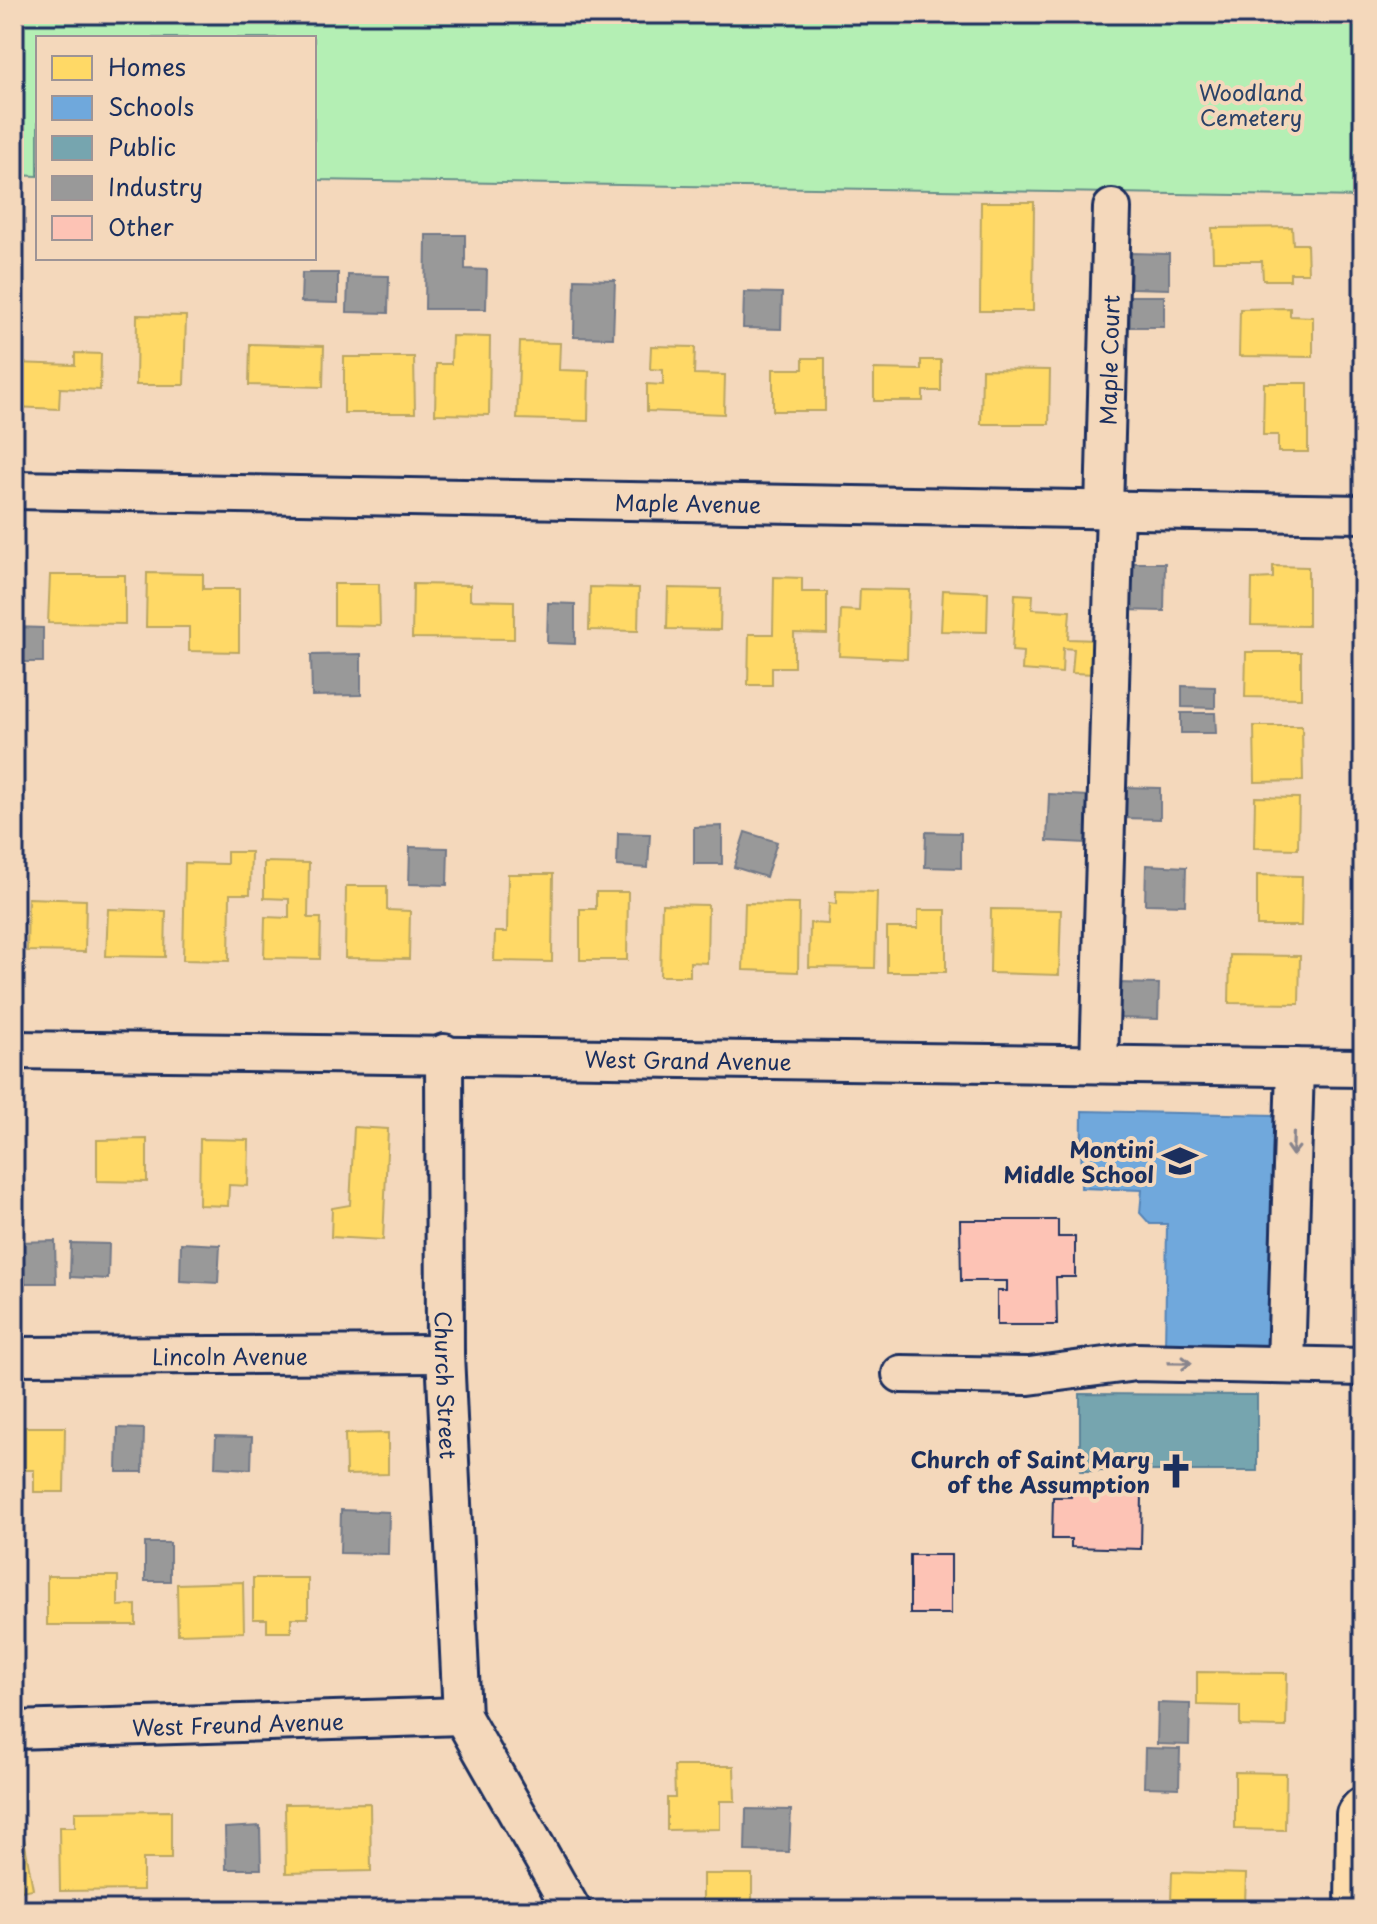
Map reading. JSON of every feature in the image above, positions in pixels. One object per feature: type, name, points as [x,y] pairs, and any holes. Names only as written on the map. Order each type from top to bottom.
[{"type":"main road","points":[[1358,1910],[1359,1815],[1363,1810]]},
{"type":"street","name":"Maple Court","points":[[1099,1064],[1112,208]]},
{"type":"street","name":"Maple Avenue","points":[[14,490],[1363,514]]},
{"type":"street","name":"West Grand Avenue","points":[[14,1050],[444,1053],[1363,1068]]},
{"type":"street","name":"Church Street","points":[[444,1053],[445,1354],[462,1716]]},
{"type":"street","points":[[1286,1365],[1295,1067]]},
{"type":"street","name":"Lincoln Avenue","points":[[14,1356],[445,1354]]},
{"type":"street","points":[[901,1374],[1029,1376],[1136,1362],[1363,1367]]},
{"type":"street","points":[[462,1716],[572,1910]]},
{"type":"street","name":"West Freund Avenue","points":[[14,1730],[462,1716]]},
{"type":"green space","name":"Woodland Cemetery","points":[[14,14],[1363,14],[1363,197],[316,180],[316,36],[36,36],[36,176],[14,175]]},
{"type":"building: Homes","points":[[981,202],[1034,202],[1033,311],[980,311]]},
{"type":"building: Homes","points":[[1292,227],[1293,244],[1307,244],[1308,273],[1290,273],[1290,280],[1263,280],[1262,261],[1213,261],[1212,228]]},
{"type":"building: Homes","points":[[1290,308],[1290,316],[1313,317],[1313,357],[1239,356],[1240,309]]},
{"type":"building: Homes","points":[[137,315],[186,316],[184,385],[136,385]]},
{"type":"building: Homes","points":[[452,336],[490,337],[489,415],[435,414],[436,364],[451,364]]},
{"type":"building: Homes","points":[[520,342],[560,343],[559,370],[589,371],[588,421],[517,419]]},
{"type":"building: Homes","points":[[250,344],[324,346],[323,387],[249,385]]},
{"type":"building: Homes","points":[[651,346],[695,347],[694,374],[725,375],[724,414],[647,411],[647,384],[663,385],[663,370],[650,369]]},
{"type":"building: Homes","points":[[75,353],[101,354],[100,390],[60,388],[59,409],[14,407],[14,363],[75,365]]},
{"type":"building: Homes","points":[[344,357],[414,357],[415,413],[344,413]]},
{"type":"building: Homes","points":[[803,358],[825,358],[825,411],[773,411],[773,369],[803,369]]},
{"type":"building: Homes","points":[[921,360],[941,360],[941,391],[923,391],[923,401],[874,401],[874,369],[921,370]]},
{"type":"building: Homes","points":[[982,369],[1050,370],[1049,424],[981,424]]},
{"type":"building: Homes","points":[[1264,383],[1308,383],[1308,452],[1278,452],[1278,435],[1263,435]]},
{"type":"building: Homes","points":[[1273,566],[1308,567],[1308,626],[1251,625],[1252,579],[1273,578]]},
{"type":"building: Homes","points":[[147,573],[203,574],[203,589],[239,589],[239,652],[189,651],[189,627],[146,627]]},
{"type":"building: Homes","points":[[14,574],[18,574],[18,619],[14,619]]},
{"type":"building: Homes","points":[[50,575],[125,575],[125,624],[48,623]]},
{"type":"building: Homes","points":[[774,577],[802,578],[802,592],[827,592],[827,634],[794,633],[794,667],[772,667],[772,685],[748,685],[749,634],[773,634]]},
{"type":"building: Homes","points":[[334,584],[379,584],[380,626],[334,625]]},
{"type":"building: Homes","points":[[413,584],[470,585],[470,600],[514,601],[514,639],[412,638]]},
{"type":"building: Homes","points":[[590,587],[639,588],[638,631],[589,630]]},
{"type":"building: Homes","points":[[668,588],[721,589],[720,630],[667,629]]},
{"type":"building: Homes","points":[[860,589],[909,590],[907,659],[839,656],[841,610],[859,611]]},
{"type":"building: Homes","points":[[943,590],[988,592],[987,632],[941,631]]},
{"type":"building: Homes","points":[[1015,594],[1033,595],[1032,609],[1070,611],[1068,639],[1097,640],[1095,674],[1072,673],[1074,649],[1063,648],[1062,673],[1022,670],[1023,652],[1012,651]]},
{"type":"building: Homes","points":[[1246,652],[1301,652],[1301,698],[1245,697]]},
{"type":"building: Homes","points":[[1254,726],[1302,726],[1303,781],[1255,782]]},
{"type":"building: Homes","points":[[1255,797],[1299,798],[1298,849],[1254,848]]},
{"type":"building: Homes","points":[[227,852],[251,852],[250,894],[230,894],[229,961],[183,960],[185,863],[227,864]]},
{"type":"building: Homes","points":[[264,862],[309,863],[308,918],[321,918],[320,959],[264,958],[265,917],[289,918],[289,899],[264,898]]},
{"type":"building: Homes","points":[[508,874],[553,874],[552,962],[494,961],[495,932],[507,932]]},
{"type":"building: Homes","points":[[1257,875],[1302,876],[1301,926],[1257,926]]},
{"type":"building: Homes","points":[[346,886],[387,886],[387,910],[410,911],[409,959],[345,958]]},
{"type":"building: Homes","points":[[836,891],[877,892],[875,968],[809,967],[810,923],[828,924],[829,903],[836,904]]},
{"type":"building: Homes","points":[[596,892],[628,892],[627,960],[580,960],[580,909],[596,909]]},
{"type":"building: Homes","points":[[28,898],[86,900],[85,952],[27,951]]},
{"type":"building: Homes","points":[[745,903],[799,904],[798,972],[743,970]]},
{"type":"building: Homes","points":[[662,904],[708,905],[707,963],[690,962],[690,976],[660,976]]},
{"type":"building: Homes","points":[[108,909],[166,911],[165,957],[106,956]]},
{"type":"building: Homes","points":[[991,909],[1061,910],[1059,975],[990,973]]},
{"type":"building: Homes","points":[[918,910],[946,910],[946,972],[887,972],[887,928],[918,928]]},
{"type":"building: Homes","points":[[1230,955],[1300,956],[1299,1004],[1229,1003]]},
{"type":"building: Homes","points":[[354,1127],[388,1129],[383,1240],[331,1237],[332,1208],[350,1205]]},
{"type":"building: Homes","points":[[147,1139],[147,1182],[97,1181],[97,1140]]},
{"type":"building: Homes","points":[[200,1139],[249,1140],[248,1186],[229,1185],[228,1206],[199,1205]]},
{"type":"building: Homes","points":[[25,1427],[65,1427],[64,1492],[34,1492],[34,1470],[25,1470]]},
{"type":"building: Homes","points":[[388,1433],[388,1474],[346,1475],[345,1434]]},
{"type":"building: Homes","points":[[47,1576],[118,1576],[118,1606],[136,1605],[136,1625],[47,1625]]},
{"type":"building: Homes","points":[[253,1578],[308,1578],[308,1618],[291,1618],[291,1632],[267,1632],[267,1619],[253,1619]]},
{"type":"building: Homes","points":[[243,1582],[244,1632],[178,1634],[177,1584]]},
{"type":"building: Homes","points":[[1197,1672],[1287,1673],[1286,1727],[1240,1726],[1240,1706],[1197,1705]]},
{"type":"building: Homes","points":[[674,1766],[734,1766],[735,1801],[720,1801],[720,1829],[667,1830],[667,1798],[675,1798]]},
{"type":"building: Homes","points":[[1235,1772],[1286,1773],[1285,1830],[1235,1829]]},
{"type":"building: Homes","points":[[370,1803],[371,1871],[286,1873],[285,1804]]},
{"type":"building: Homes","points":[[171,1811],[171,1859],[143,1859],[143,1890],[60,1891],[59,1827],[75,1827],[75,1812]]},
{"type":"building: Homes","points":[[24,1839],[33,1889],[14,1892],[14,1841]]},
{"type":"building: Homes","points":[[1172,1872],[1246,1874],[1245,1904],[1171,1902]]},
{"type":"building: Homes","points":[[703,1874],[752,1874],[752,1910],[703,1910]]},
{"type":"building: Schools","points":[[1082,1111],[1276,1115],[1276,1350],[1165,1349],[1167,1224],[1150,1224],[1140,1213],[1142,1190],[1081,1188]]},
{"type":"building: Public","points":[[1080,1394],[1257,1395],[1257,1471],[1080,1471]]},
{"type":"building: Industry","points":[[426,235],[465,235],[465,269],[487,270],[486,309],[425,309]]},
{"type":"building: Industry","points":[[1131,253],[1169,254],[1169,289],[1131,288]]},
{"type":"building: Industry","points":[[302,273],[338,273],[338,303],[301,302]]},
{"type":"building: Industry","points":[[348,275],[389,276],[388,313],[347,312]]},
{"type":"building: Industry","points":[[575,279],[615,280],[613,338],[574,337]]},
{"type":"building: Industry","points":[[744,292],[782,293],[781,329],[743,328]]},
{"type":"building: Industry","points":[[1130,296],[1164,296],[1164,327],[1130,327]]},
{"type":"building: Industry","points":[[1124,563],[1165,563],[1164,611],[1123,610]]},
{"type":"building: Industry","points":[[548,603],[575,604],[575,644],[547,643]]},
{"type":"building: Industry","points":[[15,627],[43,628],[43,662],[15,662]]},
{"type":"building: Industry","points":[[361,654],[361,695],[312,696],[311,655]]},
{"type":"building: Industry","points":[[1182,686],[1215,687],[1215,708],[1182,707]]},
{"type":"building: Industry","points":[[1181,713],[1215,713],[1216,733],[1181,733]]},
{"type":"building: Industry","points":[[1122,787],[1160,788],[1160,819],[1122,818]]},
{"type":"building: Industry","points":[[1049,794],[1088,796],[1086,843],[1047,841]]},
{"type":"building: Industry","points":[[722,826],[722,864],[694,864],[694,827]]},
{"type":"building: Industry","points":[[745,832],[777,842],[766,877],[734,867]]},
{"type":"building: Industry","points":[[926,832],[961,833],[961,868],[925,867]]},
{"type":"building: Industry","points":[[618,833],[650,834],[648,868],[617,866]]},
{"type":"building: Industry","points":[[410,847],[448,848],[447,885],[409,884]]},
{"type":"building: Industry","points":[[1146,865],[1186,867],[1185,905],[1145,904]]},
{"type":"building: Industry","points":[[1117,983],[1159,984],[1158,1019],[1116,1018]]},
{"type":"building: Industry","points":[[55,1241],[56,1283],[16,1283],[16,1242]]},
{"type":"building: Industry","points":[[71,1243],[109,1244],[108,1279],[70,1277]]},
{"type":"building: Industry","points":[[181,1243],[220,1245],[218,1283],[180,1281]]},
{"type":"building: Industry","points":[[118,1428],[144,1429],[143,1472],[117,1472]]},
{"type":"building: Industry","points":[[216,1436],[252,1437],[251,1469],[215,1467]]},
{"type":"building: Industry","points":[[341,1510],[389,1512],[388,1554],[340,1553]]},
{"type":"building: Industry","points":[[145,1543],[170,1543],[170,1581],[145,1581]]},
{"type":"building: Industry","points":[[1158,1703],[1190,1704],[1189,1745],[1157,1744]]},
{"type":"building: Industry","points":[[1145,1748],[1180,1749],[1179,1788],[1144,1787]]},
{"type":"building: Industry","points":[[746,1809],[791,1810],[789,1852],[745,1851]]},
{"type":"building: Industry","points":[[260,1826],[261,1869],[226,1869],[225,1828]]},
{"type":"building: Other","points":[[960,1220],[1058,1220],[1058,1237],[1075,1237],[1075,1277],[1056,1277],[1057,1325],[997,1325],[997,1291],[1007,1291],[1007,1281],[961,1281]]},
{"type":"building: Other","points":[[1071,1492],[1142,1494],[1141,1549],[1071,1547],[1071,1539],[1052,1539],[1053,1497],[1071,1497]]},
{"type":"building: Other","points":[[910,1555],[951,1555],[951,1614],[910,1614]]},
{"type":"place","name":"Montini Middle School","points":[[1180,1161]]},
{"type":"place","name":"Church of Saint Mary of the Assumption","points":[[1176,1471]]}]
